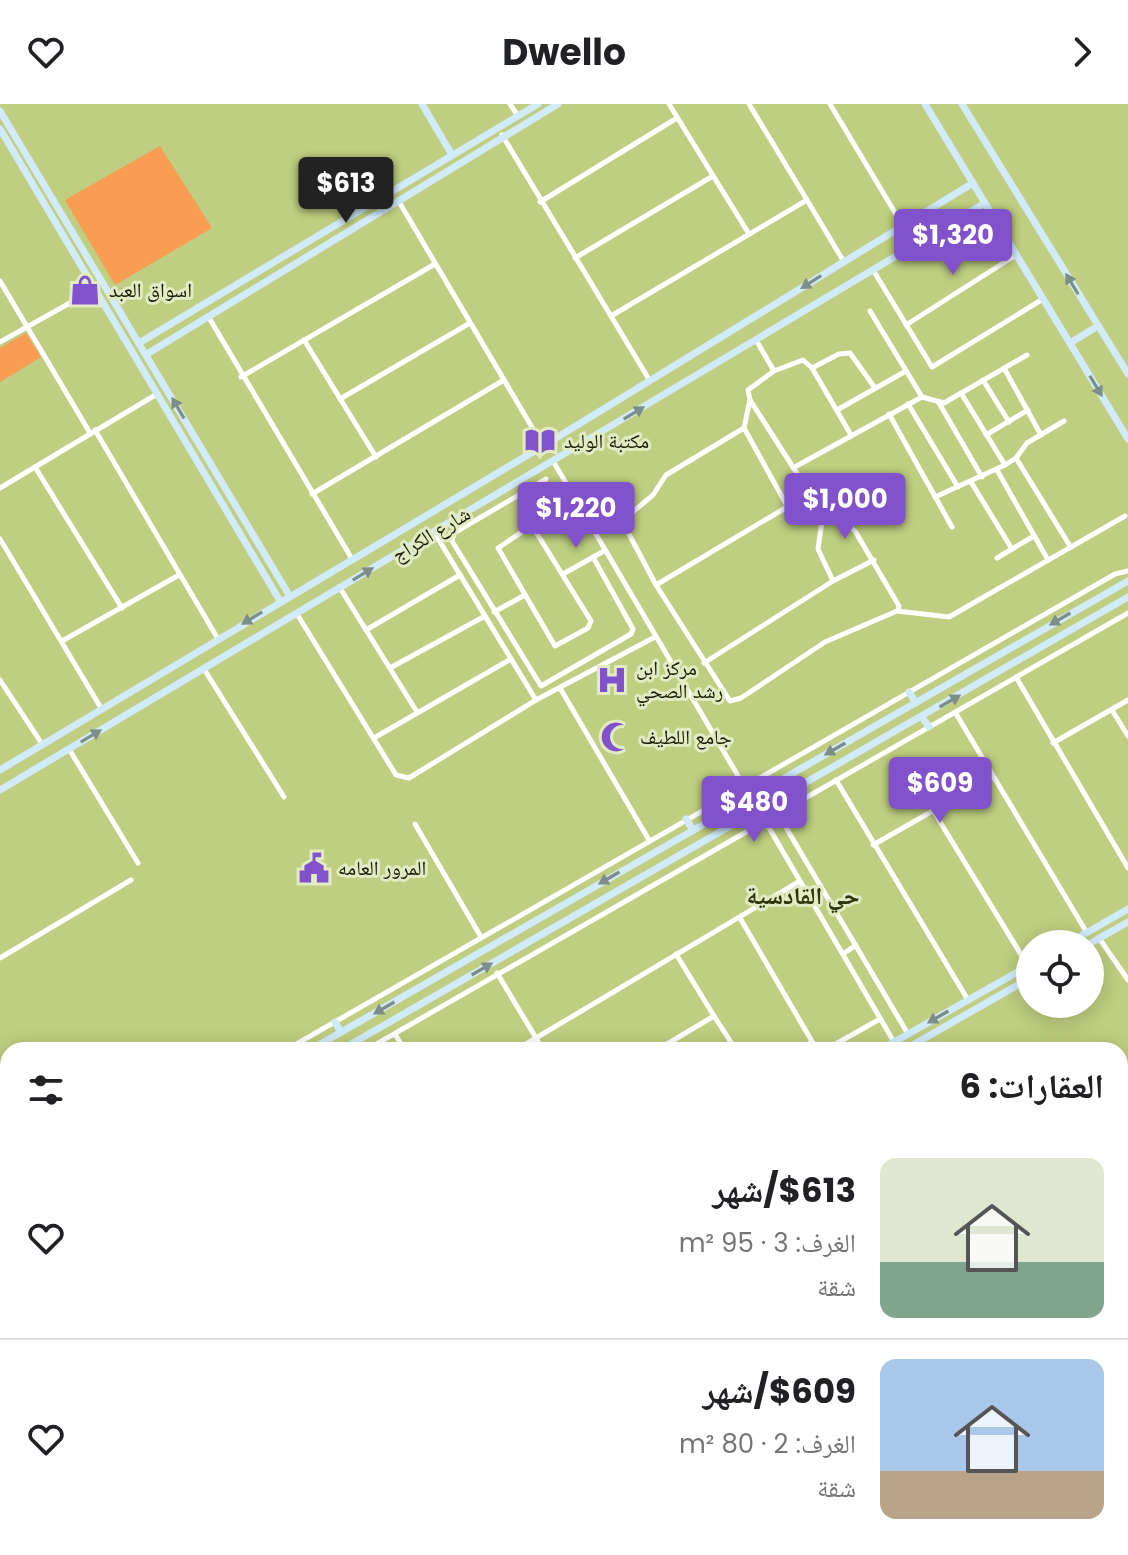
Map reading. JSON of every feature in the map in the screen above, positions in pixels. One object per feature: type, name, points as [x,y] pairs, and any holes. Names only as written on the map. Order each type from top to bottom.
[{"type":"street","points":[[422,104],[452,155]]},
{"type":"street","points":[[510,104],[518,116]]},
{"type":"street","points":[[139,343],[538,104]]},
{"type":"street","points":[[147,354],[502,135],[558,104]]},
{"type":"street","points":[[669,104],[749,234]]},
{"type":"street","points":[[749,104],[844,262]]},
{"type":"street","points":[[830,104],[903,226]]},
{"type":"street","points":[[925,104],[1128,439]]},
{"type":"street","points":[[962,104],[1128,374]]},
{"type":"street","points":[[0,111],[85,257],[147,354],[280,601]]},
{"type":"street","points":[[540,202],[677,118]]},
{"type":"street","points":[[0,129],[157,394],[202,458],[289,595]]},
{"type":"street","points":[[502,135],[650,381]]},
{"type":"street","points":[[575,258],[713,176]]},
{"type":"street","points":[[0,770],[543,446],[973,183]]},
{"type":"street","points":[[398,200],[543,446]]},
{"type":"street","points":[[611,316],[807,200]]},
{"type":"street","name":"شارع الكراج","points":[[0,790],[985,203]]},
{"type":"street","points":[[361,210],[360,218],[366,220]]},
{"type":"street","points":[[347,219],[352,220],[352,228]]},
{"type":"street","points":[[906,325],[1016,255]]},
{"type":"street","points":[[77,262],[85,257]]},
{"type":"street","points":[[241,377],[435,264]]},
{"type":"street","points":[[873,270],[932,367],[1043,299]]},
{"type":"street","points":[[0,281],[218,639]]},
{"type":"street","points":[[0,342],[93,290]]},
{"type":"street","points":[[870,311],[922,397],[939,402],[948,402],[1027,355]]},
{"type":"street","points":[[207,315],[241,377],[352,559]]},
{"type":"street","points":[[175,322],[180,331]]},
{"type":"street","points":[[340,399],[470,323]]},
{"type":"street","points":[[1070,343],[1098,326]]},
{"type":"street","points":[[304,340],[376,457]]},
{"type":"street","points":[[756,340],[774,371]]},
{"type":"street","points":[[812,368],[839,354],[850,353],[875,388]]},
{"type":"street","points":[[851,435],[807,362],[797,359],[748,390],[750,400],[816,505],[823,514],[845,522],[855,531],[899,606],[897,611]]},
{"type":"street","points":[[679,363],[689,380]]},
{"type":"street","points":[[1004,368],[1041,435]]},
{"type":"street","points":[[837,410],[906,371]]},
{"type":"street","points":[[312,494],[504,380]]},
{"type":"street","points":[[983,380],[1009,422]]},
{"type":"street","points":[[961,393],[1005,465]]},
{"type":"street","points":[[0,488],[157,394]]},
{"type":"street","points":[[793,468],[922,397]]},
{"type":"street","points":[[750,400],[744,428],[787,507],[795,514],[816,505]]},
{"type":"street","points":[[939,402],[982,477]]},
{"type":"street","points":[[908,404],[958,487]]},
{"type":"street","points":[[986,435],[1028,410]]},
{"type":"street","points":[[889,414],[952,527]]},
{"type":"street","points":[[935,497],[997,470],[1016,458],[1021,448],[1064,421]]},
{"type":"street","points":[[744,428],[666,475],[653,495],[622,521],[656,585],[730,701],[735,702],[825,642],[897,611],[949,617],[1125,516]]},
{"type":"street","points":[[1016,458],[1070,546]]},
{"type":"street","points":[[553,461],[744,786]]},
{"type":"street","points":[[35,467],[122,608]]},
{"type":"street","points":[[997,470],[1048,560]]},
{"type":"street","points":[[546,479],[452,537],[534,680],[546,686],[631,634],[633,629],[593,557]]},
{"type":"street","points":[[971,482],[1012,549]]},
{"type":"street","points":[[656,585],[787,507]]},
{"type":"street","points":[[823,514],[818,549],[833,581]]},
{"type":"street","points":[[528,528],[536,532],[591,625],[555,646],[525,595],[498,548],[528,528]]},
{"type":"street","points":[[434,532],[536,700]]},
{"type":"street","points":[[997,558],[1034,536]]},
{"type":"street","points":[[0,539],[101,708]]},
{"type":"street","points":[[563,575],[604,551]]},
{"type":"street","points":[[704,663],[833,581],[874,560]]},
{"type":"street","points":[[300,1042],[1115,574],[1128,571]]},
{"type":"street","points":[[62,641],[179,575]]},
{"type":"street","points":[[366,630],[460,575]]},
{"type":"street","points":[[324,1042],[1128,581]]},
{"type":"street","points":[[340,588],[417,712]]},
{"type":"street","points":[[494,612],[525,595]]},
{"type":"street","points":[[357,1042],[1128,597]]},
{"type":"street","points":[[1082,607],[1089,620]]},
{"type":"street","points":[[380,1042],[1128,613]]},
{"type":"street","points":[[297,614],[396,775],[409,778],[536,700],[655,637]]},
{"type":"street","points":[[390,668],[485,616]]},
{"type":"street","points":[[374,738],[511,659]]},
{"type":"street","points":[[178,663],[188,678]]},
{"type":"street","points":[[204,669],[284,797]]},
{"type":"street","points":[[1016,677],[1128,868]]},
{"type":"street","points":[[0,682],[42,744]]},
{"type":"street","points":[[560,688],[649,840]]},
{"type":"street","points":[[909,692],[916,703]]},
{"type":"street","points":[[1053,743],[1128,700]]},
{"type":"street","points":[[1112,710],[1128,736]]},
{"type":"street","points":[[955,712],[1085,930]]},
{"type":"street","points":[[922,717],[929,727]]},
{"type":"street","points":[[69,749],[138,863]]},
{"type":"street","points":[[796,771],[804,785]]},
{"type":"street","points":[[873,845],[992,777]]},
{"type":"street","points":[[836,780],[968,1000]]},
{"type":"street","points":[[934,812],[1016,945]]},
{"type":"street","points":[[778,814],[908,1034]]},
{"type":"street","points":[[686,819],[693,830]]},
{"type":"street","points":[[765,821],[894,1042],[1016,973]]},
{"type":"street","points":[[415,824],[481,937]]},
{"type":"street","points":[[647,875],[653,885]]},
{"type":"street","points":[[0,958],[131,880]]},
{"type":"street","points":[[529,1042],[800,881]]},
{"type":"street","points":[[1092,930],[1128,909]]},
{"type":"street","points":[[740,918],[812,1042]]},
{"type":"street","points":[[1104,935],[1128,922]]},
{"type":"street","points":[[843,954],[856,945]]},
{"type":"street","points":[[1104,945],[1128,980]]},
{"type":"street","points":[[676,954],[731,1042]]},
{"type":"street","points":[[451,969],[459,983]]},
{"type":"street","points":[[497,973],[538,1042]]},
{"type":"street","points":[[923,1042],[1016,986]]},
{"type":"street","points":[[670,1042],[714,1016]]},
{"type":"street","points":[[839,1042],[881,1019]]},
{"type":"street","points":[[335,1022],[341,1032]]},
{"type":"street","points":[[395,1034],[400,1042]]},
{"type":"shaded area","points":[[160,146],[212,228],[115,285],[65,200]]},
{"type":"shaded area","points":[[26,333],[41,357],[0,382],[0,348]]},
{"type":"place","name":"اسواق العبد","points":[[85,290]]},
{"type":"place","name":"مكتبة الوليد","points":[[540,441]]},
{"type":"place","name":"مركز ابن رشد الصحي","points":[[612,680]]},
{"type":"place","name":"جامع اللطیف","points":[[616,737]]},
{"type":"place","name":"المرور العامه","points":[[314,868]]},
{"type":"district","name":"حي القادسية","points":[[803,895]]}]
